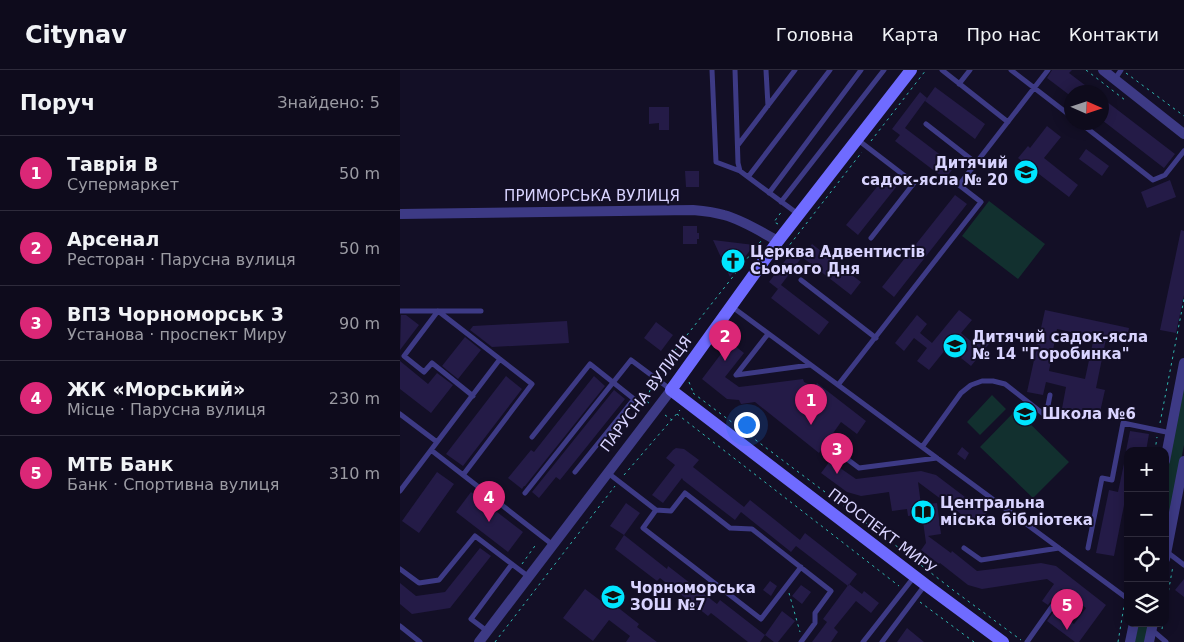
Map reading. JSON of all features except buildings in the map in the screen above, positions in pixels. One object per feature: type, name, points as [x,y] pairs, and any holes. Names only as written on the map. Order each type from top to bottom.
[{"type":"street","name":"ПАРУСНА ВУЛИЦЯ","points":[[479,642],[671,390],[778,241],[791,234],[798,214],[862,143],[911,70]]},
{"type":"street","points":[[1103,70],[1184,134]]},
{"type":"street","name":"ПРИМОРСЬКА ВУЛИЦЯ","points":[[400,214],[693,210],[726,215],[778,241]]},
{"type":"street","points":[[1168,447],[1184,362]]},
{"type":"street","name":"ПРОСПЕКТ МИРУ","points":[[671,390],[690,397],[914,576],[1003,642]]},
{"type":"street","points":[[1169,541],[1182,480],[1184,461]]},
{"type":"street","points":[[1130,642],[1133,627]]},
{"type":"street","points":[[1149,642],[1152,627]]},
{"type":"lane","points":[[712,70],[716,162],[740,171],[798,214]]},
{"type":"lane","points":[[735,70],[740,171]]},
{"type":"lane","points":[[766,70],[768,106]]},
{"type":"lane","points":[[738,146],[795,70]]},
{"type":"lane","points":[[748,177],[830,70]]},
{"type":"lane","points":[[768,193],[861,70]]},
{"type":"lane","points":[[784,203],[884,70]]},
{"type":"lane","points":[[942,70],[1008,122]]},
{"type":"lane","points":[[959,84],[970,70]]},
{"type":"lane","points":[[1011,70],[1064,111]]},
{"type":"lane","points":[[838,385],[981,202],[959,185],[1048,70]]},
{"type":"lane","points":[[1115,79],[1122,70]]},
{"type":"lane","points":[[926,124],[976,163]]},
{"type":"lane","points":[[1089,130],[1153,180],[1165,175],[1184,151]]},
{"type":"lane","points":[[862,143],[914,184],[871,238]]},
{"type":"lane","points":[[801,280],[876,338]]},
{"type":"lane","points":[[731,306],[1124,596]]},
{"type":"lane","points":[[400,311],[481,311]]},
{"type":"lane","points":[[438,311],[532,384],[463,475]]},
{"type":"lane","points":[[438,311],[404,356],[424,372],[432,363],[473,396]]},
{"type":"lane","points":[[768,334],[736,375],[811,365]]},
{"type":"lane","points":[[400,491],[500,359]]},
{"type":"lane","points":[[524,493],[631,360],[671,390]]},
{"type":"lane","points":[[532,437],[590,364],[634,399],[575,472]]},
{"type":"lane","points":[[922,447],[961,392],[971,385],[982,381],[1005,384],[1046,416],[1050,395]]},
{"type":"lane","points":[[400,414],[437,442]]},
{"type":"lane","points":[[1088,548],[1102,478],[1112,480],[1123,423],[1171,433]]},
{"type":"lane","points":[[431,450],[554,545]]},
{"type":"lane","points":[[843,456],[859,468],[937,458]]},
{"type":"lane","points":[[608,473],[656,510],[671,511],[685,493],[730,528],[752,529],[832,591],[815,613],[815,623],[802,641]]},
{"type":"lane","points":[[656,510],[643,528],[761,619],[800,567]]},
{"type":"lane","points":[[400,569],[420,583],[439,580],[475,536],[529,577]]},
{"type":"lane","points":[[964,548],[981,560],[1059,548]]},
{"type":"lane","points":[[1169,557],[1184,565]]},
{"type":"lane","points":[[487,631],[471,619],[512,564]]},
{"type":"lane","points":[[863,642],[914,576]]},
{"type":"lane","points":[[883,642],[926,585]]},
{"type":"lane","points":[[1025,642],[1056,601]]},
{"type":"lane","points":[[400,626],[420,642]]},
{"type":"lane","points":[[1152,627],[1166,642]]},
{"type":"path","points":[[773,267],[791,234],[862,143],[926,70]]},
{"type":"path","points":[[1122,70],[1184,116]]},
{"type":"path","points":[[784,203],[774,222],[791,234]]},
{"type":"path","points":[[495,642],[619,482],[690,397],[688,380],[665,363],[766,235]]},
{"type":"path","points":[[1156,447],[1184,299]]},
{"type":"path","points":[[690,397],[877,531],[953,590],[1025,642]]},
{"type":"path","points":[[677,414],[904,590]]},
{"type":"path","points":[[518,569],[542,536]]},
{"type":"path","points":[[787,585],[802,641]]},
{"type":"path","points":[[916,598],[974,642]]},
{"type":"path","points":[[1118,642],[1124,613]]},
{"type":"green space","points":[[989,201],[1045,244],[1018,279],[962,236]]},
{"type":"green space","points":[[1184,375],[1184,445],[1169,522],[1169,452]]},
{"type":"green space","points":[[992,395],[1006,409],[980,435],[967,422]]},
{"type":"green space","points":[[1016,410],[1069,462],[1033,498],[980,447]]},
{"type":"green space","points":[[1136,627],[1149,627],[1146,642],[1133,642]]},
{"type":"place","name":"Дитячий садок-ясла № 20","points":[[1026,172]]},
{"type":"place","name":"Церква Адвентистів Сьомого Дня","points":[[733,261]]},
{"type":"place","name":"Дитячий садок-ясла № 14 \"Горобинка\"","points":[[955,346]]},
{"type":"place","name":"Арсенал","points":[[725,361]]},
{"type":"place","name":"Школа №6","points":[[1025,414]]},
{"type":"place","name":"Таврія В","points":[[811,425]]},
{"type":"place","name":"ВПЗ Чорноморськ 3","points":[[837,474]]},
{"type":"place","name":"Центральна міська бібліотека","points":[[923,512]]},
{"type":"place","name":"ЖК «Морський»","points":[[489,522]]},
{"type":"place","name":"Чорноморська ЗОШ №7","points":[[613,597]]},
{"type":"place","name":"МТБ Банк","points":[[1067,630]]}]
